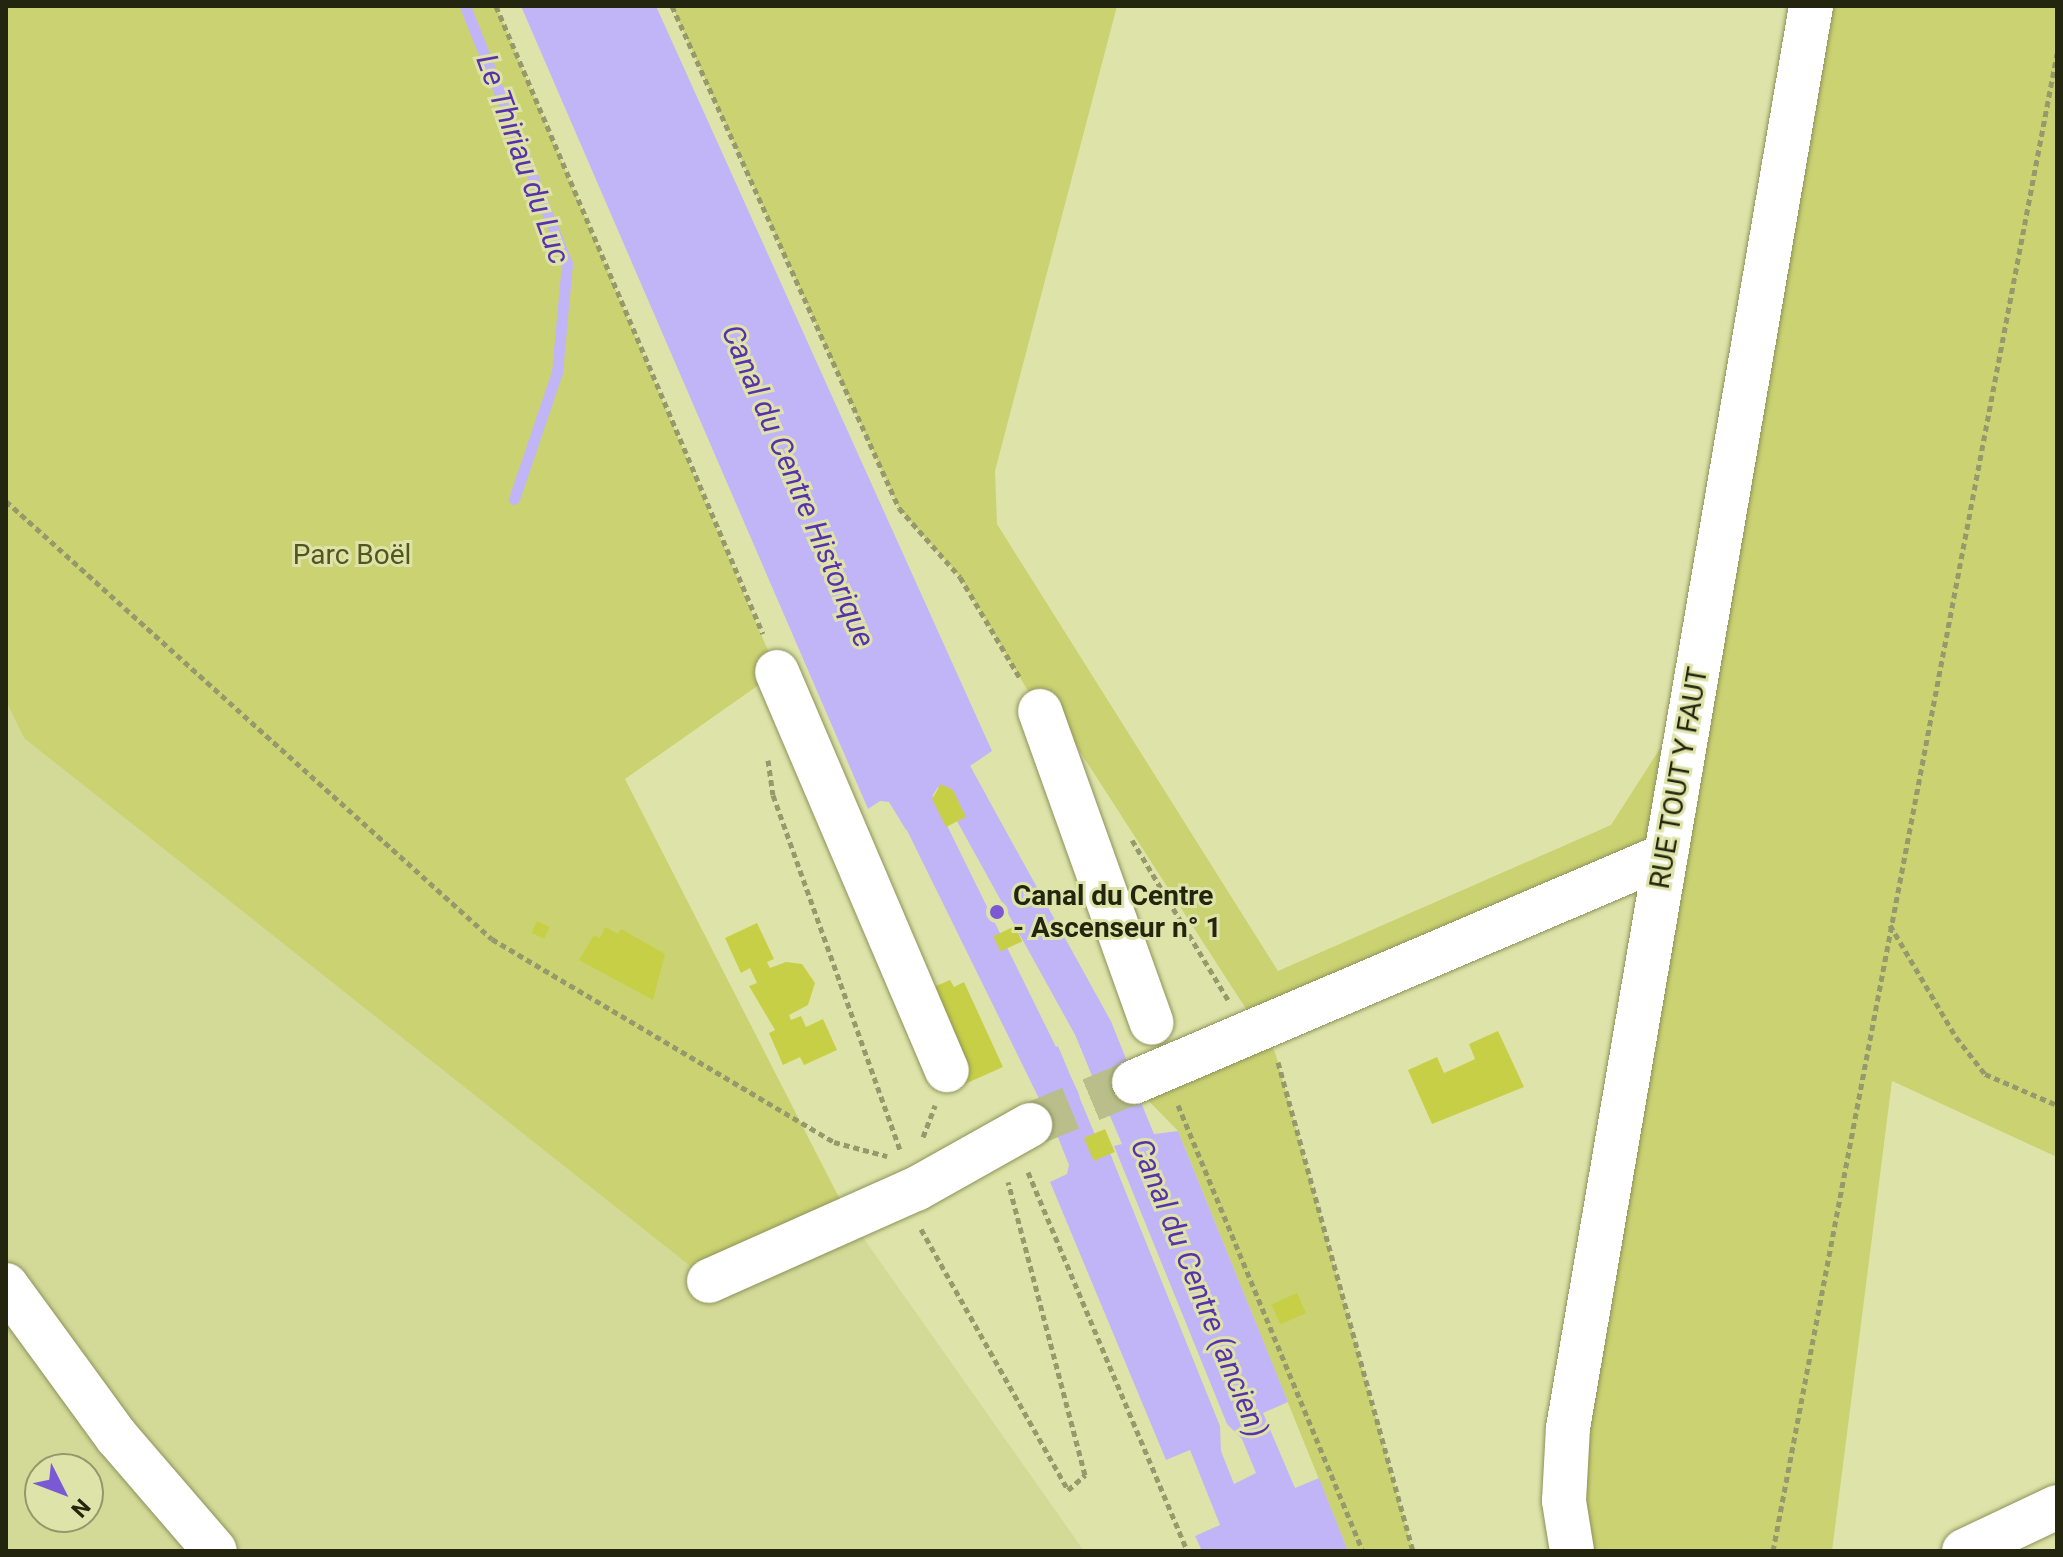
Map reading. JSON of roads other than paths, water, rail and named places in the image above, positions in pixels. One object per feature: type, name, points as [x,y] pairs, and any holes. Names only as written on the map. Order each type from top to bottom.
[{"type":"street","name":"RUE TOUT Y FAUT","points":[[1572,1551],[1564,1501],[1568,1428],[1811,6]]},
{"type":"street","points":[[777,672],[947,1070]]},
{"type":"street","points":[[1040,711],[1152,1023]]},
{"type":"street","points":[[1153,1087],[1259,1030],[1666,855]]},
{"type":"street","points":[[709,1281],[913,1167],[1030,1125]]},
{"type":"street","points":[[6,1285],[117,1437],[215,1551]]},
{"type":"street","points":[[1964,1551],[2057,1507]]},
{"type":"water","points":[[521,6],[656,6],[992,751],[970,766],[986,795],[962,806],[953,788],[940,784],[931,798],[939,815],[906,830],[889,802],[880,801],[868,809]]},
{"type":"water","name":"Canal du Centre (ancien)","points":[[1108,1022],[1154,1134],[1178,1131],[1288,1402],[1263,1413],[1295,1488],[1319,1478],[1348,1551],[1202,1551],[1195,1536],[1220,1525],[1190,1450],[1166,1460],[1050,1182],[1067,1174],[1069,1165],[1027,1060],[1058,1046],[1101,1149],[1122,1144],[1076,1037]]},
{"type":"waterway","name":"Le Thiriau du Luc","points":[[465,6],[567,263],[557,372],[514,499]]},
{"type":"waterway","name":"Canal du Centre Historique","points":[[945,760],[1094,1030],[1113,1077]]},
{"type":"waterway","name":"Canal du Centre Historique","points":[[901,775],[1061,1100]]},
{"type":"tunnel","points":[[1030,1125],[1134,1082]]},
{"type":"place","name":"Canal du Centre - Ascenseur n° 1","points":[[997,912]]},
{"type":"park label","name":"Parc Boël","points":[[352,555]]}]
